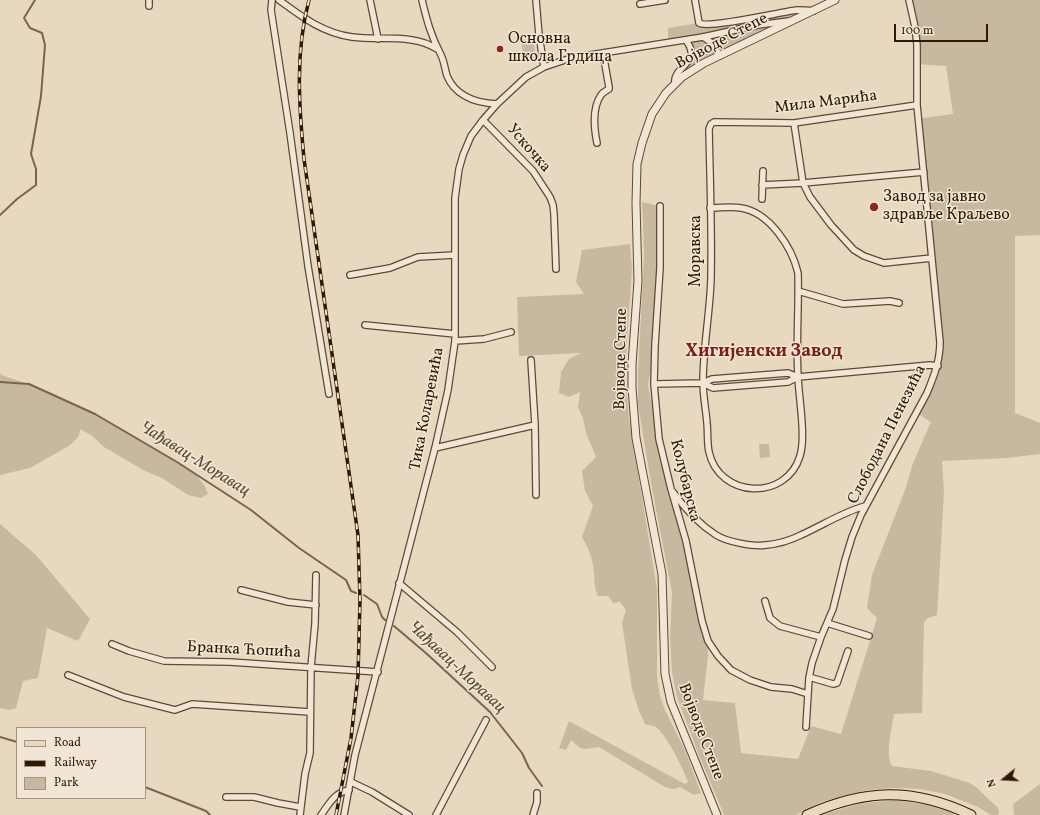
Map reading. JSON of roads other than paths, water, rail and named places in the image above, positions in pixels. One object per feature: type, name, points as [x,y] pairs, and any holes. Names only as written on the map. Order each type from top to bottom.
[{"type":"main road","points":[[807,815],[844,800],[894,794],[933,800],[972,815]]},
{"type":"street","points":[[272,0],[271,10],[290,133],[299,209],[328,394]]},
{"type":"street","points":[[279,0],[311,23],[325,30],[352,38],[410,40],[431,45],[437,49]]},
{"type":"street","points":[[370,0],[378,39]]},
{"type":"street","points":[[422,0],[430,31],[452,84],[457,90],[473,101],[484,104],[497,104]]},
{"type":"street","points":[[536,0],[544,67]]},
{"type":"street","points":[[640,4],[665,0]]},
{"type":"street","points":[[695,0],[699,23],[702,25],[723,23],[797,10],[813,11]]},
{"type":"street","name":"Војводе Степе","points":[[716,813],[698,766],[676,717],[666,687],[663,658],[662,574],[636,438],[632,388],[632,364],[638,281],[636,203],[637,164],[642,143],[652,114],[660,100],[675,83],[691,71],[719,56],[835,0]]},
{"type":"street","name":"Слободана Пенезића","points":[[806,727],[809,677],[812,663],[833,609],[844,560],[852,537],[865,506],[927,393],[938,366],[940,342],[917,105],[917,45],[909,0]]},
{"type":"street","name":"Тика Коларевића","points":[[344,815],[355,755],[378,672],[399,583],[435,448],[448,390],[455,341],[455,198],[459,170],[468,143],[497,104],[526,77],[544,67],[571,58],[703,37],[758,25],[792,21]]},
{"type":"street","points":[[703,37],[715,45],[719,56]]},
{"type":"street","points":[[675,83],[676,75],[692,55],[690,46],[686,40]]},
{"type":"street","points":[[597,143],[594,127],[596,112],[600,96],[609,89],[603,53]]},
{"type":"street","name":"Мила Марића","points":[[714,122],[794,123],[917,105]]},
{"type":"street","name":"Ускочка","points":[[484,120],[533,171],[550,198],[554,214],[556,269]]},
{"type":"street","name":"Моравска","points":[[710,208],[740,207],[759,214],[769,222],[784,241],[796,261],[798,273],[798,376],[802,440],[801,455],[794,470],[783,480],[768,488],[754,489],[740,487],[729,481],[722,476],[712,461],[709,447],[703,383],[711,279],[710,208],[709,129],[711,124],[714,122]]},
{"type":"street","points":[[794,123],[803,183],[810,197],[831,225],[854,250],[864,256],[884,263],[932,258]]},
{"type":"street","points":[[762,199],[763,171]]},
{"type":"street","points":[[762,185],[803,183],[924,172]]},
{"type":"street","name":"Колубарска","points":[[660,206],[660,268],[654,384],[659,439],[686,541],[702,620],[708,641],[718,656],[731,670],[750,680],[771,687],[792,689],[808,694]]},
{"type":"street","points":[[350,276],[390,268],[418,257],[455,255]]},
{"type":"street","points":[[798,291],[843,304],[890,301],[899,303]]},
{"type":"street","points":[[365,325],[455,334]]},
{"type":"street","points":[[455,341],[484,339],[511,332]]},
{"type":"street","points":[[531,360],[535,425],[536,495]]},
{"type":"street","points":[[654,384],[703,383],[712,379],[788,373],[798,376],[930,365],[938,366]]},
{"type":"street","points":[[703,383],[713,388],[788,382],[798,376]]},
{"type":"street","points":[[435,448],[511,429],[535,425]]},
{"type":"street","points":[[671,489],[684,508],[717,536],[734,542],[759,545],[782,542],[799,536],[854,509],[865,506]]},
{"type":"street","points":[[300,815],[305,774],[310,753],[311,668],[315,624],[316,575]]},
{"type":"street","points":[[399,583],[457,632],[492,667]]},
{"type":"street","points":[[241,590],[288,602],[316,604]]},
{"type":"street","points":[[765,601],[770,618],[780,626],[821,637]]},
{"type":"street","points":[[827,623],[869,636]]},
{"type":"street","name":"Бранка Ћопића","points":[[112,644],[129,651],[164,661],[230,662],[378,672]]},
{"type":"street","points":[[809,677],[834,684],[837,683],[848,652]]},
{"type":"street","points":[[68,674],[124,697],[175,710],[192,704],[310,712]]},
{"type":"street","points":[[436,815],[486,720]]},
{"type":"street","points":[[351,782],[372,792],[409,815]]},
{"type":"street","points":[[321,815],[335,796],[342,791],[349,790]]},
{"type":"street","points":[[533,815],[537,802],[537,793]]},
{"type":"street","points":[[226,797],[254,797],[300,807]]},
{"type":"waterway","name":"Чађавац-Моравац","points":[[0,215],[17,199],[36,185],[36,169],[31,154],[41,96],[45,45],[42,33],[30,28],[24,18],[35,0]]},
{"type":"waterway","name":"Чађавац-Моравац","points":[[0,382],[29,384],[95,414],[177,462],[251,510],[299,548],[346,580],[351,591],[356,593]]},
{"type":"waterway","name":"Чађавац-Моравац","points":[[364,595],[377,604],[382,617],[385,620]]},
{"type":"waterway","name":"Чађавац-Моравац","points":[[394,626],[490,712],[522,753],[529,768],[542,786]]},
{"type":"waterway","points":[[0,737],[16,742]]},
{"type":"waterway","points":[[146,787],[206,811],[210,815]]},
{"type":"railway","points":[[309,0],[302,39],[299,79],[304,159],[358,535],[360,600],[358,676],[351,738],[336,815]]},
{"type":"place","name":"Основна школа Грдица","points":[[500,49]]},
{"type":"place","name":"Завод за јавно здравље Краљево","points":[[874,207]]},
{"type":"district","name":"Хигијенски Завод","points":[[764,353]]}]
